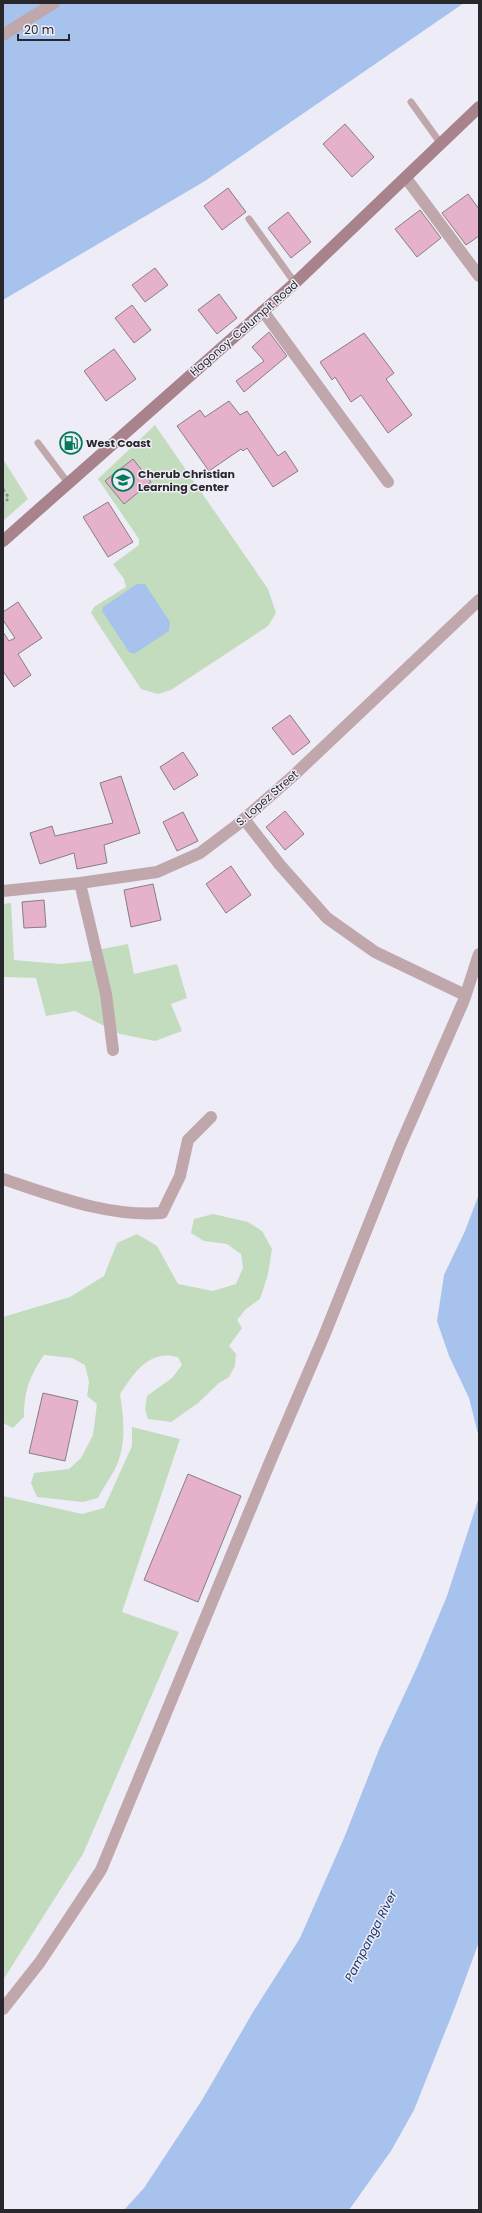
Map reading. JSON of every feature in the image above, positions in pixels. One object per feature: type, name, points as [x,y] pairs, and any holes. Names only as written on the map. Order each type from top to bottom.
[{"type":"main road","name":"Hagonoy-Calumpit Road","points":[[3,541],[295,283],[479,107]]},
{"type":"street","points":[[3,35],[54,3]]},
{"type":"street","points":[[406,178],[479,276]]},
{"type":"street","points":[[263,311],[388,482]]},
{"type":"street","name":"S. Lopez Street","points":[[3,891],[80,883],[157,872],[200,853],[244,819],[293,776],[479,600]]},
{"type":"street","points":[[244,819],[280,865],[327,918],[375,952],[465,995]]},
{"type":"street","points":[[80,883],[106,994],[113,1050]]},
{"type":"street","points":[[3,2009],[40,1962],[101,1870],[324,1336],[400,1146],[465,995],[479,954]]},
{"type":"street","points":[[3,1179],[89,1207],[144,1214],[162,1212],[180,1176],[188,1140],[211,1117]]},
{"type":"lane","points":[[411,102],[441,144]]},
{"type":"lane","points":[[249,219],[295,283]]},
{"type":"lane","points":[[38,443],[68,483]]},
{"type":"path","points":[[3,488],[9,498],[3,504]]},
{"type":"green space","points":[[155,425],[268,589],[276,613],[268,626],[171,690],[158,694],[141,689],[91,613],[94,607],[126,587],[124,579],[113,564],[139,545],[139,539],[98,479]]},
{"type":"green space","points":[[3,459],[28,499],[3,521]]},
{"type":"green space","points":[[11,903],[14,960],[61,964],[97,960],[97,950],[128,944],[134,974],[177,964],[187,998],[171,1004],[182,1031],[155,1041],[120,1034],[75,1011],[46,1016],[36,978],[3,977],[3,904]]},
{"type":"green space","points":[[213,1214],[248,1222],[262,1231],[272,1249],[268,1274],[260,1299],[246,1309],[237,1320],[242,1328],[229,1346],[236,1354],[235,1366],[229,1377],[219,1383],[198,1403],[171,1422],[148,1419],[145,1409],[147,1396],[172,1378],[182,1365],[178,1357],[168,1355],[159,1356],[143,1365],[131,1378],[120,1394],[123,1413],[123,1443],[114,1471],[98,1498],[83,1502],[37,1497],[31,1483],[34,1473],[69,1469],[81,1458],[93,1435],[97,1404],[87,1396],[89,1382],[85,1365],[72,1358],[44,1355],[29,1384],[25,1399],[24,1417],[13,1428],[3,1423],[3,1317],[70,1297],[104,1276],[117,1243],[137,1234],[157,1246],[178,1284],[213,1291],[236,1284],[243,1268],[241,1254],[227,1244],[204,1241],[191,1233],[194,1219]]},
{"type":"green space","points":[[132,1427],[180,1439],[122,1612],[179,1632],[83,1854],[3,1980],[3,1496],[82,1514],[104,1508],[132,1446]]},
{"type":"water","points":[[3,3],[464,3],[205,181],[3,300]]},
{"type":"water","points":[[137,584],[145,584],[170,622],[169,631],[134,654],[129,652],[102,611],[103,607]]},
{"type":"water","points":[[479,1194],[479,1438],[469,1398],[449,1356],[437,1321],[444,1275],[465,1231]]},
{"type":"water","name":"Pampanga River","points":[[479,1497],[479,1942],[414,2110],[391,2151],[349,2210],[124,2210],[144,2188],[202,2100],[253,2012],[300,1938],[344,1838],[380,1747],[418,1665],[447,1596]]},
{"type":"building","points":[[345,124],[374,157],[352,177],[323,144]]},
{"type":"building","points":[[228,188],[246,212],[222,230],[204,206]]},
{"type":"building","points":[[468,194],[479,209],[479,236],[466,245],[442,213]]},
{"type":"building","points":[[420,210],[441,238],[417,257],[395,229]]},
{"type":"building","points":[[288,212],[311,242],[291,258],[268,228]]},
{"type":"building","points":[[155,268],[168,285],[145,302],[132,285]]},
{"type":"building","points":[[219,294],[237,318],[217,334],[198,310]]},
{"type":"building","points":[[132,305],[151,330],[134,343],[115,318]]},
{"type":"building","points":[[269,332],[287,356],[244,392],[236,381],[264,361],[252,347]]},
{"type":"building","points":[[364,333],[394,373],[386,379],[412,415],[388,433],[361,395],[351,402],[335,377],[332,380],[320,362]]},
{"type":"building","points":[[114,349],[136,379],[106,401],[84,371]]},
{"type":"building","points":[[229,401],[240,415],[247,411],[278,456],[285,451],[298,471],[273,487],[247,448],[243,451],[241,449],[209,471],[177,426],[200,410],[205,417]]},
{"type":"building","points":[[133,459],[151,482],[124,504],[105,481]]},
{"type":"building","points":[[108,502],[133,542],[108,557],[83,517]]},
{"type":"building","points":[[18,602],[42,638],[18,654],[31,675],[14,687],[3,671],[3,632],[9,641],[15,638],[3,620],[3,612]]},
{"type":"building","points":[[290,715],[310,742],[293,755],[272,728]]},
{"type":"building","points":[[183,752],[198,775],[174,790],[160,767]]},
{"type":"building","points":[[121,776],[140,833],[104,845],[107,863],[77,869],[74,853],[40,864],[30,833],[52,826],[55,836],[113,823],[100,783]]},
{"type":"building","points":[[285,811],[304,834],[285,850],[266,827]]},
{"type":"building","points":[[183,812],[198,841],[177,851],[163,822]]},
{"type":"building","points":[[231,866],[251,895],[226,913],[206,884]]},
{"type":"building","points":[[153,884],[161,920],[131,927],[124,890]]},
{"type":"building","points":[[44,900],[46,927],[24,928],[22,902]]},
{"type":"building","points":[[43,1393],[78,1401],[65,1461],[29,1453]]},
{"type":"building","points":[[188,1474],[241,1496],[198,1602],[144,1580]]},
{"type":"place","name":"West Coast","points":[[71,443]]},
{"type":"place","name":"Cherub Christian Learning Center","points":[[123,480]]}]
